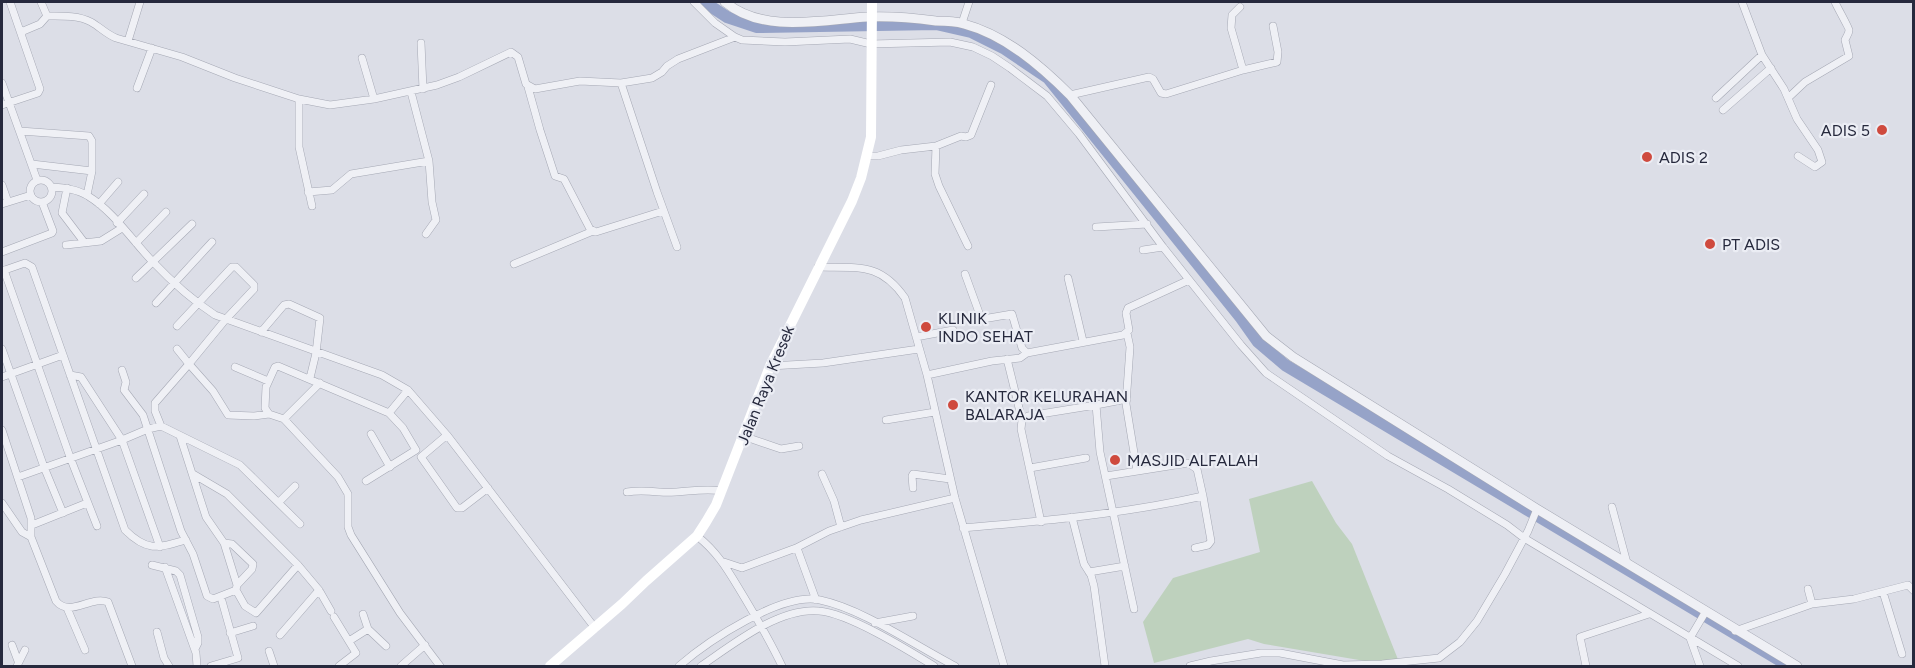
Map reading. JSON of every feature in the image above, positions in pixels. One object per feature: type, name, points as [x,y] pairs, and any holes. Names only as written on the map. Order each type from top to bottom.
[{"type":"main road","name":"Jalan Raya Kresek","points":[[550,666],[698,536],[716,505],[770,366],[852,201],[867,156],[871,127],[872,2]]},
{"type":"street","points":[[5,104],[38,93],[40,90],[10,2]]},
{"type":"street","points":[[41,2],[47,16]]},
{"type":"street","points":[[128,41],[140,2]]},
{"type":"street","points":[[694,2],[705,14],[735,37],[757,42],[850,39],[871,42],[950,42],[973,47],[992,56],[1047,96],[1079,134],[1163,247],[1266,373],[1388,456],[1449,489],[1524,538],[1738,666]]},
{"type":"street","points":[[725,2],[747,16],[764,21],[907,18],[962,23],[991,35],[1030,59],[1070,95],[1266,336],[1293,357],[1536,510],[1797,666]]},
{"type":"street","points":[[962,23],[969,2]]},
{"type":"street","points":[[1742,2],[1762,55],[1788,98],[1807,136],[1818,150],[1822,162],[1815,167],[1798,156]]},
{"type":"street","points":[[1788,98],[1805,82],[1849,56],[1845,40],[1849,27],[1835,2]]},
{"type":"street","points":[[1240,8],[1232,14],[1231,28],[1243,70]]},
{"type":"street","points":[[21,32],[40,24],[47,16],[67,16],[87,20],[106,34],[299,99],[330,105],[423,89],[459,77],[511,52],[518,57],[555,176],[564,179],[593,231]]},
{"type":"street","points":[[1070,95],[1149,77],[1153,79],[1161,93],[1166,94],[1277,62],[1278,52],[1273,26]]},
{"type":"street","points":[[528,87],[535,89],[580,81],[621,83],[652,78],[678,59],[735,37]]},
{"type":"street","points":[[421,43],[423,89]]},
{"type":"street","points":[[137,88],[152,48]]},
{"type":"street","points":[[1716,98],[1762,55]]},
{"type":"street","points":[[362,58],[374,99]]},
{"type":"street","points":[[1723,110],[1771,69]]},
{"type":"street","points":[[2,83],[5,104],[20,131],[37,180]]},
{"type":"street","points":[[621,83],[677,247]]},
{"type":"street","points":[[867,156],[936,146],[961,136],[969,136],[991,85]]},
{"type":"street","points":[[411,92],[429,161],[432,202],[436,220],[426,234]]},
{"type":"street","points":[[299,99],[299,147],[312,206]]},
{"type":"street","points":[[20,131],[90,137],[92,171],[87,195]]},
{"type":"street","points":[[936,146],[937,179],[968,246]]},
{"type":"street","points":[[308,192],[332,190],[351,174],[429,161]]},
{"type":"street","points":[[32,164],[92,171]]},
{"type":"street","points":[[52,187],[51,197],[42,202],[37,201],[31,195],[30,188],[37,180],[43,180],[52,187],[67,188],[87,195],[99,204],[175,283],[197,303],[215,315],[381,375],[408,390],[447,435],[595,628]]},
{"type":"street","points":[[99,204],[118,182]]},
{"type":"street","points":[[2,185],[5,203],[31,195]]},
{"type":"street","points":[[67,188],[62,213],[84,242]]},
{"type":"street","points":[[66,245],[101,241],[120,225],[144,194]]},
{"type":"street","points":[[2,252],[52,233],[42,202]]},
{"type":"street","points":[[514,264],[593,231],[663,211]]},
{"type":"street","points":[[136,243],[166,212]]},
{"type":"street","points":[[136,279],[192,224]]},
{"type":"street","points":[[1096,227],[1147,224]]},
{"type":"street","points":[[156,303],[212,242]]},
{"type":"street","points":[[1143,250],[1163,247]]},
{"type":"street","points":[[97,526],[3,271],[25,263],[32,267],[125,530],[141,544],[160,547],[186,540]]},
{"type":"street","points":[[177,326],[230,268],[234,267],[255,288],[155,403],[155,411],[162,426],[240,465],[300,524]]},
{"type":"street","points":[[818,267],[873,269],[883,274],[905,298],[927,375],[954,498],[1004,666]]},
{"type":"street","points":[[965,274],[981,318],[1012,314],[1022,348],[1027,353]]},
{"type":"street","points":[[1068,278],[1083,341]]},
{"type":"street","points":[[1137,471],[1127,412],[1130,347],[1128,308],[1189,279]]},
{"type":"street","points":[[261,332],[284,305],[289,304],[320,318],[316,353],[310,378]]},
{"type":"street","points":[[916,337],[953,330]]},
{"type":"street","points":[[927,375],[1020,358],[1027,353],[1128,333]]},
{"type":"street","points":[[2,349],[63,513]]},
{"type":"street","points":[[177,349],[213,391],[228,415],[269,414],[284,419],[338,477],[348,494],[348,527],[351,535],[400,614],[440,666]]},
{"type":"street","points":[[770,366],[823,363],[919,349]]},
{"type":"street","points":[[2,377],[63,355]]},
{"type":"street","points":[[1007,359],[1022,420],[1021,429],[1041,522]]},
{"type":"street","points":[[269,414],[265,408],[266,387],[275,367],[280,366],[389,413],[403,428],[457,508],[462,508],[488,488]]},
{"type":"street","points":[[235,367],[268,381]]},
{"type":"street","points":[[122,370],[126,382],[124,390],[141,412],[181,531],[193,554],[209,598],[213,599],[237,588],[252,569],[253,564],[232,544],[224,543]]},
{"type":"street","points":[[70,375],[81,377],[122,440],[160,547]]},
{"type":"street","points":[[284,419],[320,384]]},
{"type":"street","points":[[389,413],[408,390]]},
{"type":"street","points":[[1022,420],[1028,416],[1127,399]]},
{"type":"street","points":[[1096,405],[1100,452],[1134,609]]},
{"type":"street","points":[[886,420],[935,412]]},
{"type":"street","points":[[18,477],[148,429],[162,426]]},
{"type":"street","points":[[2,430],[32,525],[31,537],[56,601],[67,608],[98,601],[108,602],[132,666]]},
{"type":"street","points":[[371,434],[390,466]]},
{"type":"street","points":[[366,481],[390,466],[419,453],[447,435]]},
{"type":"street","points":[[180,436],[207,520],[224,543],[237,588],[245,606],[256,613],[298,565]]},
{"type":"street","points":[[743,436],[782,449],[800,446]]},
{"type":"street","points":[[1030,468],[1086,458]]},
{"type":"street","points":[[1106,476],[1191,463],[1197,469],[1211,541],[1208,545],[1196,548]]},
{"type":"street","points":[[193,474],[227,494],[298,565],[319,590],[356,653],[339,666]]},
{"type":"street","points":[[822,474],[834,501],[841,527]]},
{"type":"street","points":[[913,488],[913,474],[950,478]]},
{"type":"street","points":[[279,502],[295,486]]},
{"type":"street","points":[[627,492],[706,488],[722,491]]},
{"type":"street","points":[[963,528],[1041,522],[1154,506],[1203,496]]},
{"type":"street","points":[[724,562],[742,568],[797,548],[841,527],[954,498]]},
{"type":"street","points":[[2,503],[22,532],[31,537]]},
{"type":"street","points":[[32,525],[87,503]]},
{"type":"street","points":[[1612,507],[1627,563]]},
{"type":"street","points":[[1190,666],[1261,653],[1280,653],[1343,665],[1440,662],[1477,621],[1528,531],[1536,510]]},
{"type":"street","points":[[1072,517],[1084,564],[1089,572],[1099,617],[1105,666]]},
{"type":"street","points":[[698,536],[724,562],[760,621],[782,666]]},
{"type":"street","points":[[797,548],[818,604]]},
{"type":"street","points":[[152,565],[165,567],[198,658],[197,666]]},
{"type":"street","points":[[1089,572],[1125,566]]},
{"type":"street","points":[[1735,631],[1812,604],[1849,600],[1908,585],[1914,591]]},
{"type":"street","points":[[1808,589],[1812,604]]},
{"type":"street","points":[[280,635],[319,590]]},
{"type":"street","points":[[1882,592],[1902,654]]},
{"type":"street","points":[[211,666],[238,658],[222,601]]},
{"type":"street","points":[[698,662],[760,621],[780,617],[793,608],[818,604]]},
{"type":"street","points":[[680,666],[698,662],[760,621],[793,608],[818,604],[855,618],[934,666]]},
{"type":"street","points":[[67,608],[85,650]]},
{"type":"street","points":[[1690,638],[1705,613]]},
{"type":"street","points":[[363,614],[368,629],[386,646]]},
{"type":"street","points":[[1586,666],[1580,637],[1649,614]]},
{"type":"street","points":[[875,623],[913,616]]},
{"type":"street","points":[[855,618],[875,623],[955,666]]},
{"type":"street","points":[[230,633],[253,627]]},
{"type":"street","points":[[349,641],[368,629]]},
{"type":"street","points":[[157,632],[164,658],[169,666]]},
{"type":"street","points":[[1690,638],[1700,666]]},
{"type":"street","points":[[12,645],[17,664]]},
{"type":"street","points":[[401,666],[424,645]]},
{"type":"street","points":[[17,664],[26,650]]},
{"type":"street","points":[[269,651],[274,666]]},
{"type":"green space","points":[[1312,481],[1336,523],[1352,544],[1399,662],[1365,661],[1264,644],[1248,639],[1154,663],[1143,622],[1173,578],[1260,552],[1249,499]]},
{"type":"waterway","points":[[704,2],[727,17],[757,27],[936,24],[971,32],[1005,49],[1048,78],[1258,342],[1285,365],[1789,666]]},
{"type":"place","name":"ADIS 5","points":[[1882,130]]},
{"type":"place","name":"ADIS 2","points":[[1647,157]]},
{"type":"place","name":"PT ADIS","points":[[1710,244]]},
{"type":"place","name":"KLINIK INDO SEHAT","points":[[926,327]]},
{"type":"place","name":"KANTOR KELURAHAN BALARAJA","points":[[953,405]]},
{"type":"place","name":"MASJID ALFALAH","points":[[1115,460]]}]
